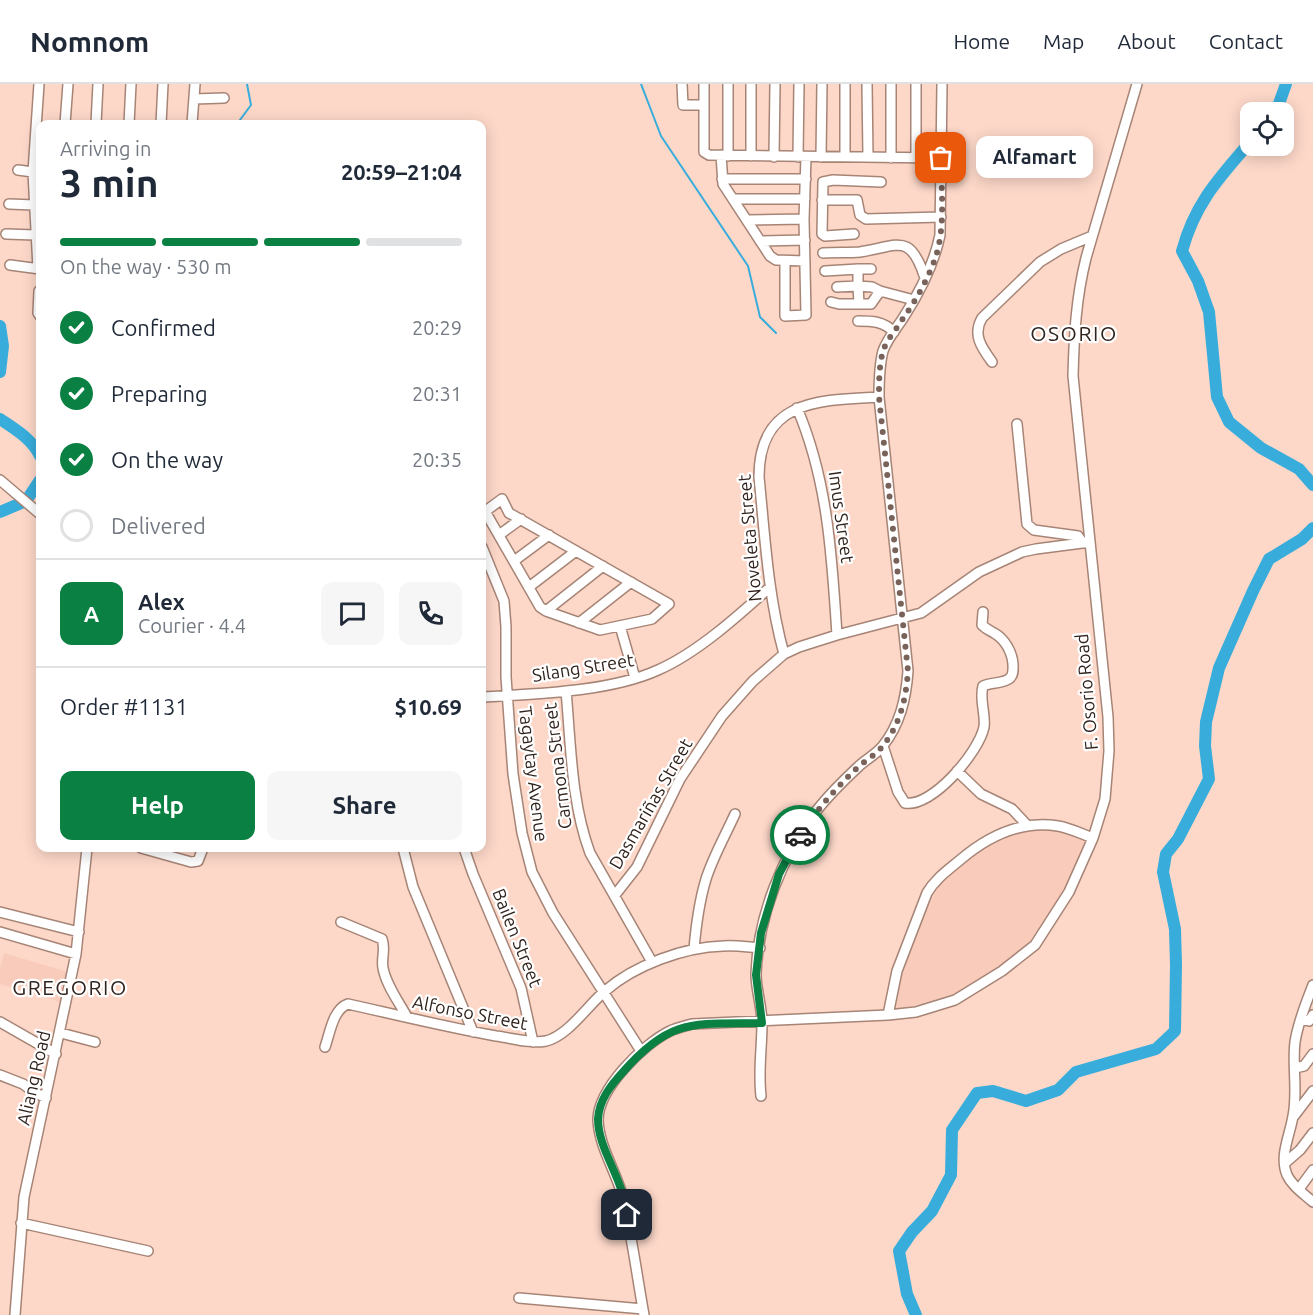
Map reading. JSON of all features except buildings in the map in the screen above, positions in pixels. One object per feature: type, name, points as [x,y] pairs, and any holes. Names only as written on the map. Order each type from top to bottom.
[{"type":"street","points":[[37,120],[39,84]]},
{"type":"street","points":[[65,120],[68,84]]},
{"type":"street","points":[[96,120],[98,84]]},
{"type":"street","points":[[129,120],[131,84]]},
{"type":"street","points":[[161,120],[163,84]]},
{"type":"street","points":[[192,120],[195,84]]},
{"type":"street","points":[[682,84],[683,105],[704,105]]},
{"type":"street","points":[[704,84],[704,152],[709,155],[941,158]]},
{"type":"street","points":[[728,84],[722,179],[773,259],[805,261]]},
{"type":"street","points":[[751,156],[752,84]]},
{"type":"street","points":[[774,156],[775,84]]},
{"type":"street","points":[[785,261],[785,316],[806,315],[804,219],[806,179],[802,157],[799,84]]},
{"type":"street","points":[[821,157],[822,84]]},
{"type":"street","points":[[845,84],[845,158]]},
{"type":"street","points":[[867,84],[868,157]]},
{"type":"street","points":[[891,84],[891,158]]},
{"type":"street","points":[[916,84],[916,158]]},
{"type":"street","points":[[761,1096],[759,1076],[762,1023],[756,975],[770,900],[790,853],[819,808],[858,767],[882,747],[895,728],[903,710],[907,692],[908,671],[903,617],[879,397],[881,361],[888,340],[914,300],[935,258],[941,217],[942,84]]},
{"type":"street","name":"F. Osorio Road","points":[[644,1312],[621,1190],[601,1137],[598,1121],[599,1107],[610,1086],[641,1051],[670,1031],[692,1024],[762,1023],[888,1015],[916,1012],[955,1000],[1002,971],[1035,945],[1070,892],[1093,838],[1105,799],[1109,751],[1107,701],[1086,543],[1073,376],[1074,328],[1080,284],[1092,236],[1137,84]]},
{"type":"street","points":[[194,99],[225,98]]},
{"type":"street","points":[[36,128],[33,172],[36,243]]},
{"type":"street","points":[[18,170],[33,172]]},
{"type":"street","points":[[722,179],[806,179]]},
{"type":"street","points":[[854,234],[823,235],[823,182],[826,180],[881,182]]},
{"type":"street","points":[[733,199],[805,199]]},
{"type":"street","points":[[822,200],[855,200],[859,205],[860,215],[866,219],[941,217]]},
{"type":"street","points":[[9,204],[33,205]]},
{"type":"street","points":[[747,220],[804,219]]},
{"type":"street","points":[[6,234],[35,235]]},
{"type":"street","points":[[992,362],[980,346],[977,336],[978,324],[982,318],[1040,262],[1060,249],[1092,236]]},
{"type":"street","points":[[760,241],[805,240]]},
{"type":"street","points":[[823,253],[859,252],[896,244],[903,245],[918,256],[925,278]]},
{"type":"street","points":[[10,265],[36,268]]},
{"type":"street","points":[[858,269],[859,304]]},
{"type":"street","points":[[825,271],[870,269]]},
{"type":"street","points":[[837,287],[872,287],[914,300]]},
{"type":"street","points":[[831,302],[872,304],[880,291]]},
{"type":"street","points":[[858,321],[878,322],[894,332]]},
{"type":"street","name":"Noveleta Street","points":[[784,654],[775,623],[770,588],[759,460],[768,435],[780,421],[797,408],[824,400],[879,397]]},
{"type":"street","name":"Imus Street","points":[[797,408],[813,448],[818,469],[832,554],[837,635]]},
{"type":"street","points":[[1017,424],[1027,524],[1034,531],[1078,536],[1086,543]]},
{"type":"street","points":[[0,480],[36,511]]},
{"type":"street","points":[[502,499],[509,513],[669,604],[652,619],[600,630],[546,611],[540,607],[499,535],[486,513],[502,499]]},
{"type":"street","points":[[499,535],[521,519]]},
{"type":"street","points":[[514,561],[549,535]]},
{"type":"street","name":"Dasmariñas Street","points":[[615,895],[637,867],[680,779],[722,716],[753,681],[784,654],[837,635],[923,612],[979,572],[1022,552],[1086,543]]},
{"type":"street","points":[[529,587],[576,551]]},
{"type":"street","name":"Tagaytay Avenue","points":[[486,557],[504,601],[507,696],[513,774],[522,833],[532,872],[553,913],[641,1051]]},
{"type":"street","points":[[546,611],[603,566]]},
{"type":"street","points":[[579,623],[631,582]]},
{"type":"street","name":"Silang Street","points":[[486,697],[566,691],[635,678],[656,671],[679,660],[770,588]]},
{"type":"street","points":[[882,747],[898,792],[905,803],[917,803],[937,791],[977,747],[984,726],[983,686],[990,682],[1005,681],[1011,678],[1013,672],[1012,655],[997,634],[982,625],[983,612]]},
{"type":"street","points":[[620,626],[635,678]]},
{"type":"street","name":"Carmona Street","points":[[566,691],[578,814],[590,853],[652,962]]},
{"type":"street","points":[[957,771],[981,794],[1012,810],[1028,826]]},
{"type":"street","points":[[694,949],[706,881],[714,857],[735,814]]},
{"type":"street","points":[[888,1015],[897,971],[931,885],[978,844],[1011,829],[1028,826],[1060,826],[1093,838]]},
{"type":"street","name":"Aliang Road","points":[[15,1315],[24,1197],[61,1033],[76,954],[87,852]]},
{"type":"street","points":[[155,852],[191,862],[198,861],[203,852]]},
{"type":"street","points":[[404,852],[413,887],[473,1032]]},
{"type":"street","name":"Bailen Street","points":[[465,852],[472,874],[521,988],[533,1042]]},
{"type":"street","points":[[0,912],[79,932]]},
{"type":"street","points":[[341,922],[382,939],[384,944],[382,966],[385,976],[407,1017]]},
{"type":"street","points":[[0,932],[76,954]]},
{"type":"street","name":"Alfonso Street","points":[[325,1047],[337,1013],[342,1006],[348,1004],[473,1032],[533,1042],[554,1038],[622,977],[652,962],[694,949],[723,946],[760,948]]},
{"type":"street","points":[[1313,985],[1295,1042],[1294,1116],[1286,1142],[1287,1174],[1299,1190],[1313,1202]]},
{"type":"street","points":[[1301,1019],[1308,1020],[1313,1015]]},
{"type":"street","points":[[0,1022],[56,1054]]},
{"type":"street","points":[[61,1033],[95,1042]]},
{"type":"street","points":[[1295,1068],[1304,1066],[1313,1054]]},
{"type":"street","points":[[0,1075],[23,1084],[46,1098]]},
{"type":"street","points":[[1294,1116],[1313,1090]]},
{"type":"street","points":[[1286,1163],[1313,1133]]},
{"type":"street","points":[[1299,1190],[1313,1170]]},
{"type":"street","points":[[21,1223],[148,1251]]},
{"type":"street","points":[[519,1298],[644,1312]]},
{"type":"shaded area","points":[[1041,827],[1065,830],[1088,842],[1071,882],[1030,941],[1009,961],[951,999],[889,1010],[908,942],[940,884],[987,844],[1018,831]]},
{"type":"shaded area","points":[[4,953],[68,972],[60,1002],[0,984],[0,968]]},
{"type":"waterway","points":[[240,120],[251,105],[247,84]]},
{"type":"waterway","points":[[641,84],[661,136],[748,266],[760,317],[776,333]]},
{"type":"waterway","points":[[1280,102],[1286,84]]},
{"type":"waterway","points":[[1240,154],[1201,205],[1187,234],[1182,251],[1198,281],[1209,312],[1217,397],[1229,422],[1261,448],[1299,469],[1313,485]]},
{"type":"waterway","points":[[0,326],[3,346],[0,372]]},
{"type":"waterway","points":[[0,419],[28,439],[36,449]]},
{"type":"waterway","points":[[0,512],[26,501],[36,486]]},
{"type":"waterway","points":[[916,1315],[907,1294],[899,1251],[912,1232],[932,1211],[951,1175],[952,1130],[977,1093],[993,1091],[1026,1101],[1058,1090],[1076,1072],[1156,1049],[1175,1031],[1175,929],[1163,872],[1166,854],[1178,839],[1209,779],[1205,746],[1206,722],[1219,668],[1253,591],[1269,559],[1302,539],[1313,528]]},
{"type":"way so far","points":[[800,835],[828,798],[858,767],[882,747],[895,728],[903,710],[907,692],[905,634],[879,397],[879,375],[888,340],[914,300],[935,258],[940,235],[941,158]]},
{"type":"place","name":"Alfamart","points":[[941,158]]},
{"type":"district","name":"OSORIO","points":[[1074,334]]},
{"type":"district","name":"GREGORIO","points":[[70,988]]},
{"type":"route","points":[[627,1215],[621,1190],[601,1137],[598,1121],[599,1107],[610,1086],[641,1051],[670,1031],[692,1024],[762,1023],[756,975],[761,933],[779,874],[800,835]]}]
